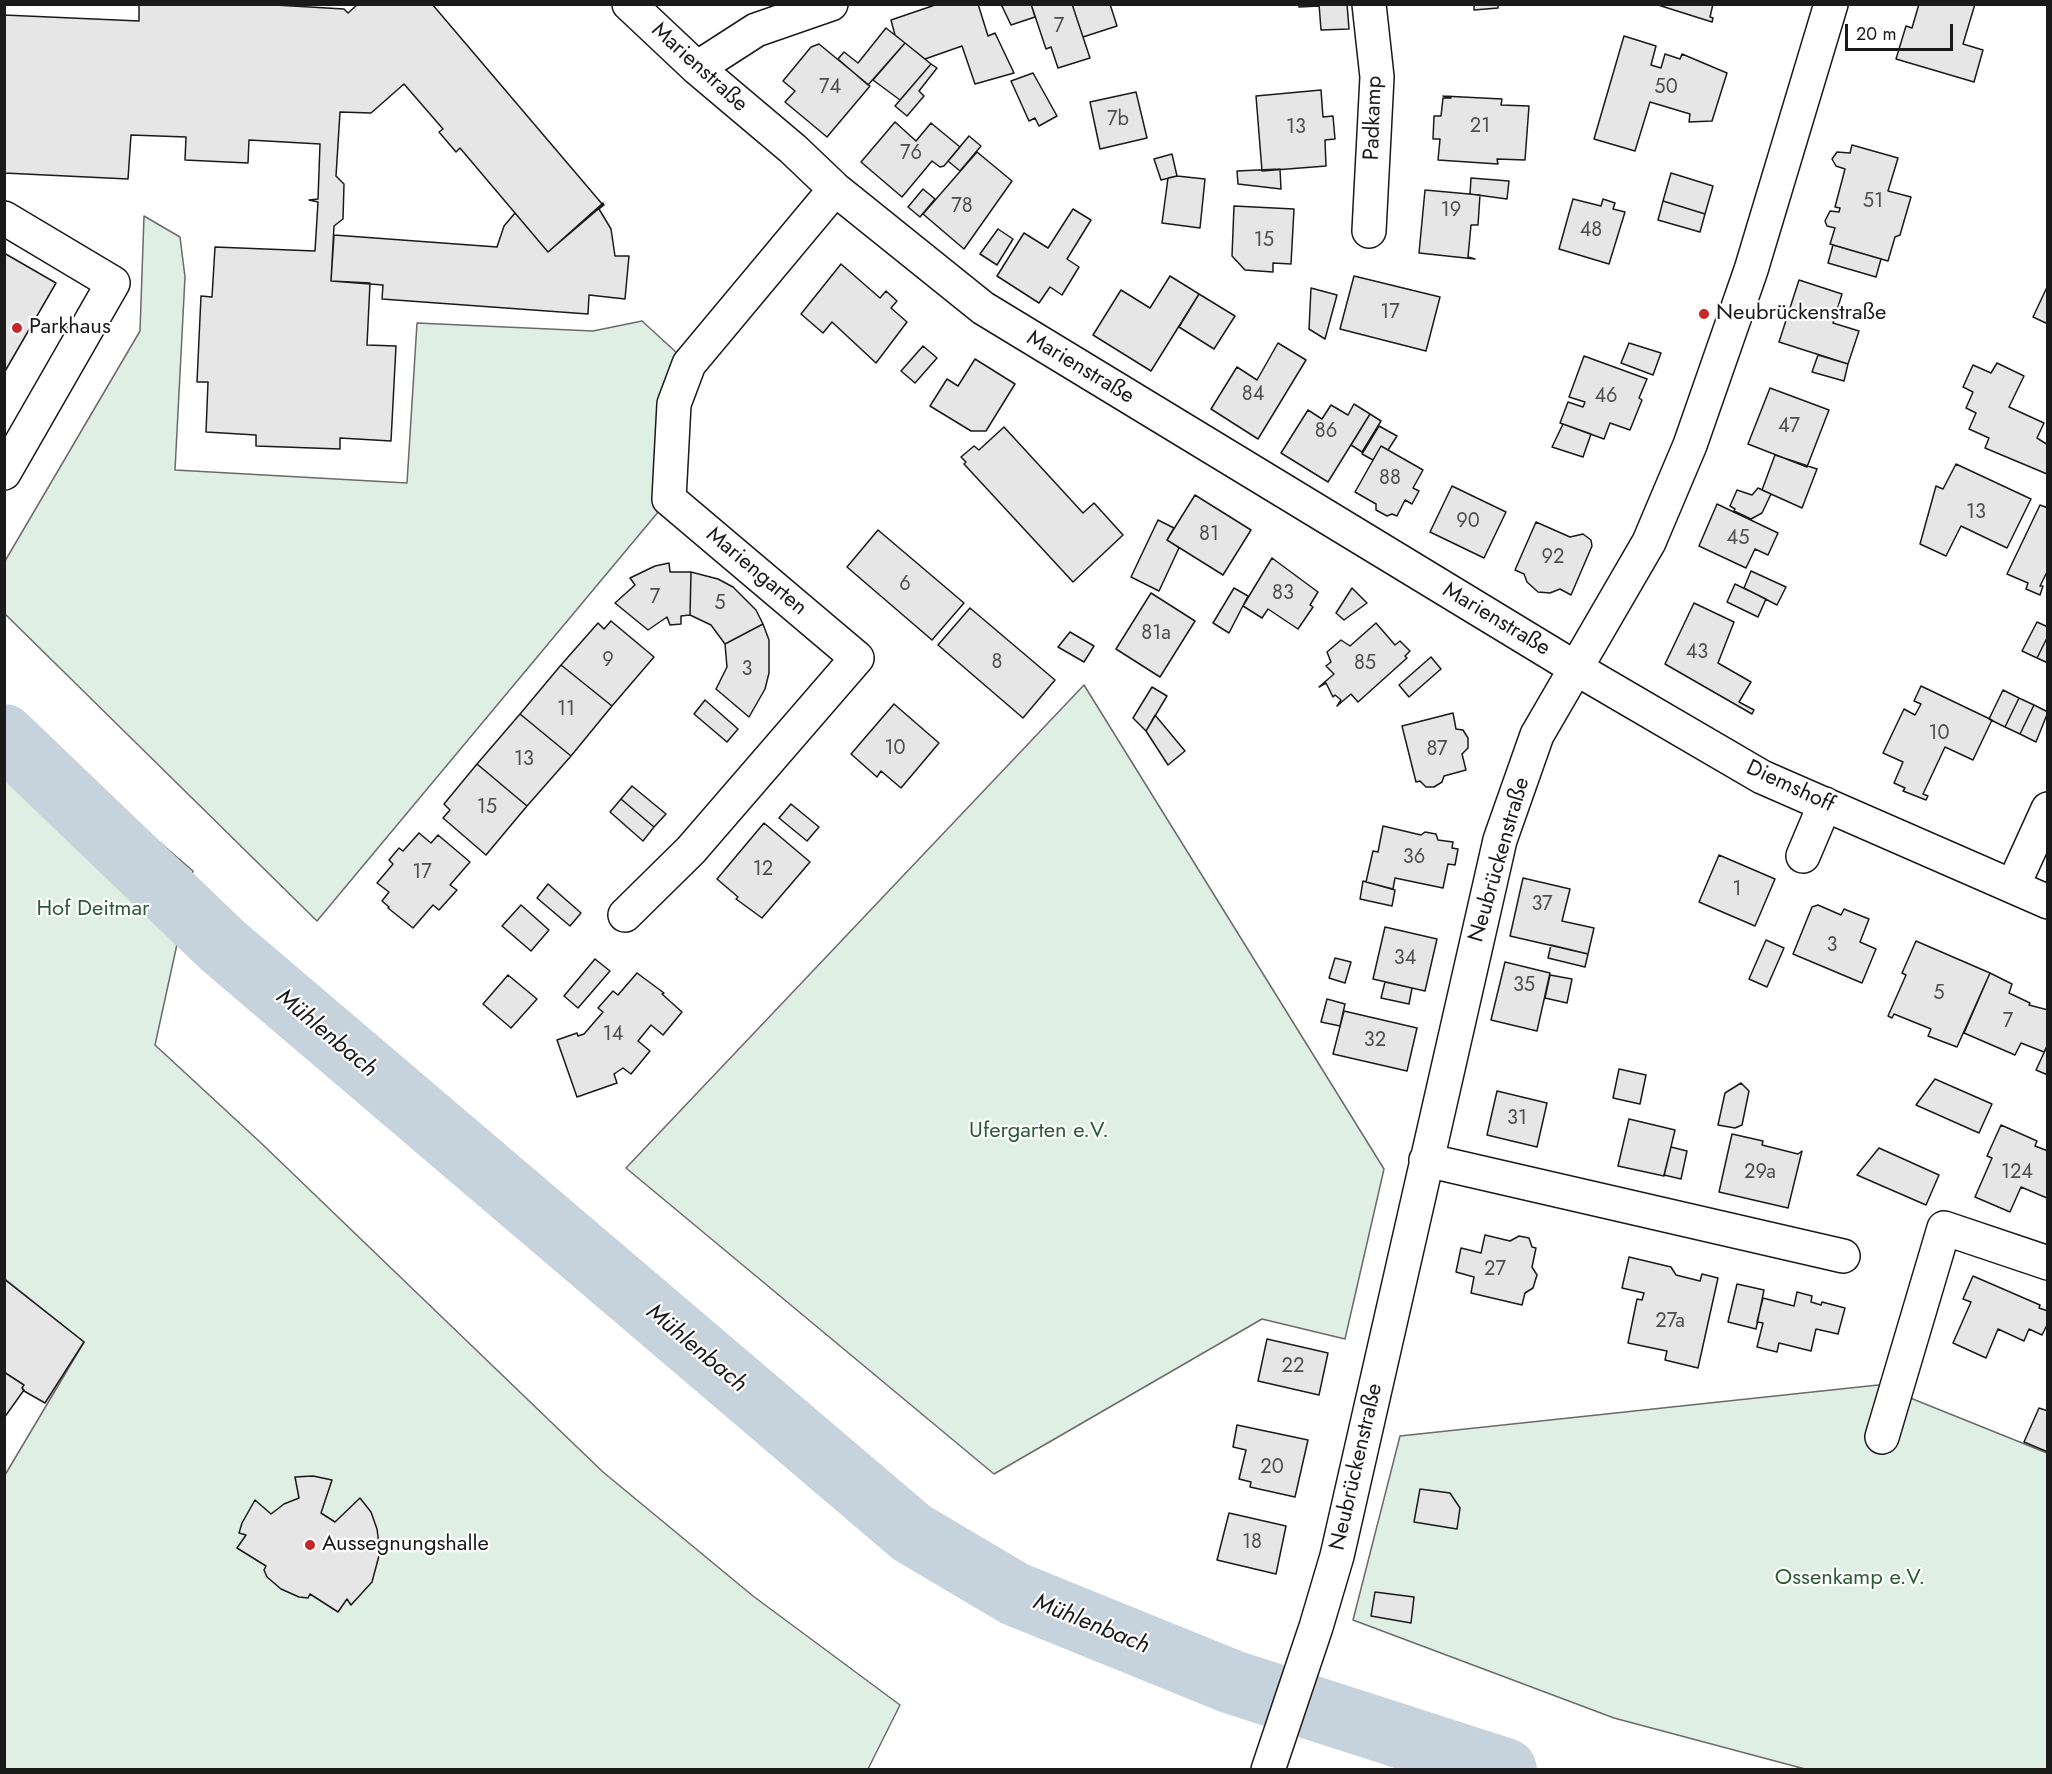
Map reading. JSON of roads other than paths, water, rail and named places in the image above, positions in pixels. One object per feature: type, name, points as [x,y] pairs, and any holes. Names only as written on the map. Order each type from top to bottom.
[{"type":"street","name":"Marienstraße","points":[[629,4],[697,68],[793,149],[835,189],[983,309],[1577,669]]},
{"type":"street","points":[[697,68],[756,30],[831,4]]},
{"type":"street","name":"Padkamp","points":[[1369,4],[1377,77],[1370,231]]},
{"type":"street","name":"Neubrückenstraße","points":[[1268,1770],[1316,1627],[1337,1556],[1500,840],[1537,735],[1648,542],[1690,445],[1751,270],[1831,4]]},
{"type":"street","name":"Mariengarten","points":[[625,915],[691,850],[857,658],[669,499],[674,404],[689,364],[835,189]]},
{"type":"street","points":[[4,218],[113,283],[4,473]]},
{"type":"street","name":"Diemshoff","points":[[1577,669],[1762,777],[2048,902]]},
{"type":"street","points":[[1803,856],[1826,804]]},
{"type":"street","points":[[2013,886],[2048,809]]},
{"type":"street","points":[[1426,1160],[1843,1256]]},
{"type":"street","points":[[1882,1437],[1944,1228],[2048,1263]]},
{"type":"waterway","name":"Mühlenbach","points":[[4,736],[223,946],[912,1533],[1015,1594],[1232,1682],[1505,1770]]},
{"type":"place","name":"Neubrückenstraße","points":[[1704,314]]},
{"type":"place","name":"Parkhaus","points":[[17,328]]},
{"type":"place","name":"Aussegnungshalle","points":[[310,1545]]},
{"type":"park label","name":"Hof Deitmar","points":[[93,910]]},
{"type":"park label","name":"Ufergarten e.V.","points":[[1039,1132]]},
{"type":"park label","name":"Ossenkamp e.V.","points":[[1850,1579]]}]
